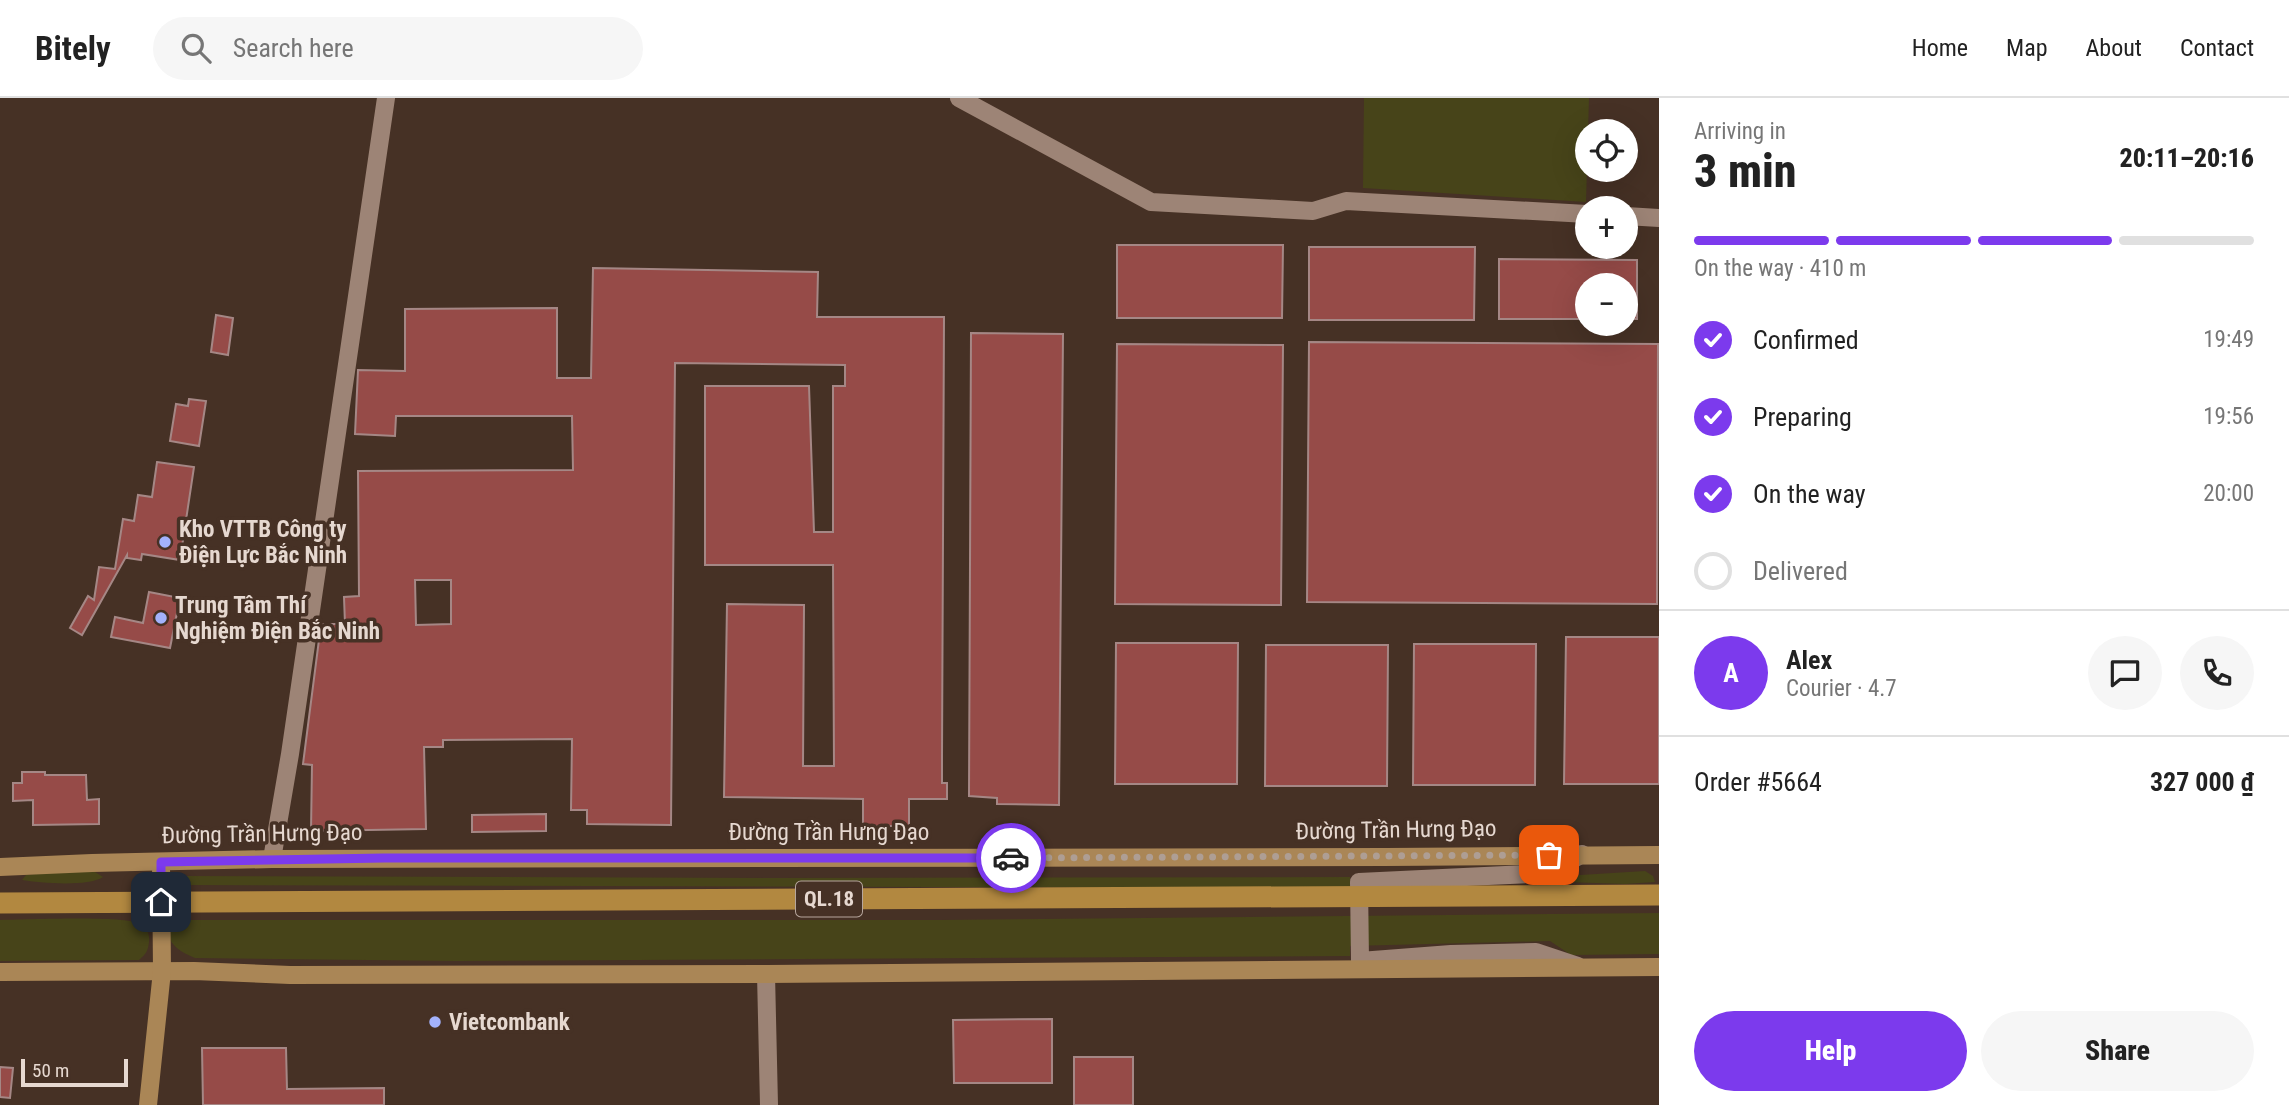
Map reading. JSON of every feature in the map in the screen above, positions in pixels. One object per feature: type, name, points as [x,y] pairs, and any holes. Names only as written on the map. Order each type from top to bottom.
[{"type":"highway","name":"QL.18","points":[[0,903],[1659,895]]},
{"type":"main road","name":"Đường Trần Hưng Đạo","points":[[0,867],[272,859],[1386,858],[1659,855]]},
{"type":"main road","points":[[148,1105],[162,971],[161,862]]},
{"type":"main road","points":[[0,972],[162,971],[290,975],[766,974],[1659,967]]},
{"type":"street","points":[[272,859],[292,740],[386,98]]},
{"type":"street","points":[[959,98],[1151,202],[1313,211],[1346,201],[1575,213]]},
{"type":"street","points":[[1638,217],[1659,218]]},
{"type":"street","points":[[1579,967],[1536,951],[1360,961],[1359,882],[1550,873],[1582,854]]},
{"type":"street","points":[[766,974],[769,1105]]},
{"type":"shaded area","points":[[1364,98],[1589,98],[1588,119],[1575,119],[1575,182],[1587,182],[1586,196],[1575,196],[1575,201],[1363,188]]},
{"type":"shaded area","points":[[1645,871],[1653,876],[1655,882],[1565,882],[1564,876]]},
{"type":"shaded area","points":[[95,872],[103,877],[76,883],[22,880],[26,875]]},
{"type":"shaded area","points":[[182,876],[1350,877],[1350,888],[184,885],[179,883],[178,879]]},
{"type":"shaded area","points":[[1659,913],[1659,954],[1571,955],[1550,941],[1350,946],[1350,956],[456,961],[195,958],[174,945],[170,935],[172,930],[187,920],[939,920]]},
{"type":"shaded area","points":[[0,920],[130,921],[146,929],[149,945],[139,960],[0,961]]},
{"type":"building","points":[[1117,245],[1283,245],[1282,318],[1117,318]]},
{"type":"building","points":[[1309,247],[1475,247],[1474,320],[1309,320]]},
{"type":"building","points":[[1499,259],[1637,260],[1637,273],[1575,273],[1575,319],[1499,319]]},
{"type":"building","points":[[593,268],[818,272],[817,317],[944,317],[942,783],[947,783],[947,799],[909,799],[909,826],[863,826],[863,799],[724,797],[727,604],[804,605],[803,766],[834,766],[833,565],[705,565],[705,386],[809,386],[814,532],[833,532],[833,386],[845,386],[845,365],[675,363],[671,825],[587,824],[587,810],[571,810],[572,739],[443,740],[443,747],[424,747],[426,829],[311,831],[312,765],[303,764],[321,624],[345,624],[344,597],[359,596],[358,471],[573,470],[572,416],[396,416],[395,436],[355,434],[358,370],[405,371],[405,309],[557,308],[557,378],[591,378]],"holes":[[[415,580],[451,580],[451,624],[416,625]]]},
{"type":"building","points":[[216,315],[233,318],[228,355],[211,352]]},
{"type":"building","points":[[971,333],[1063,334],[1059,805],[997,804],[997,798],[969,796]]},
{"type":"building","points":[[1309,342],[1658,344],[1657,604],[1307,602]]},
{"type":"building","points":[[1117,344],[1283,345],[1281,605],[1115,604]]},
{"type":"building","points":[[189,399],[206,401],[199,446],[170,441],[176,404],[188,406]]},
{"type":"building","points":[[157,462],[194,467],[180,560],[142,554],[141,560],[127,558],[127,555],[82,635],[70,628],[88,596],[94,600],[99,567],[115,569],[123,519],[134,521],[138,495],[152,497]]},
{"type":"building","points":[[149,592],[180,598],[170,648],[111,637],[115,617],[143,623]]},
{"type":"building","points":[[1566,637],[1659,637],[1659,784],[1564,784]]},
{"type":"building","points":[[1116,643],[1238,643],[1237,784],[1115,784]]},
{"type":"building","points":[[1414,644],[1536,644],[1535,785],[1413,785]]},
{"type":"building","points":[[1266,645],[1388,645],[1387,786],[1265,786]]},
{"type":"building","points":[[22,772],[86,775],[87,800],[99,799],[99,824],[33,825],[33,800],[13,801],[13,783],[22,783]]},
{"type":"building","points":[[546,814],[546,831],[472,832],[472,815]]},
{"type":"building","points":[[1052,1019],[1052,1083],[954,1083],[953,1020]]},
{"type":"building","points":[[202,1048],[286,1048],[287,1089],[384,1088],[384,1105],[203,1105]]},
{"type":"building","points":[[1074,1057],[1133,1057],[1133,1105],[1074,1105]]},
{"type":"building","points":[[0,1067],[13,1068],[10,1098],[0,1097]]},
{"type":"way so far","points":[[1011,858],[1549,855]]},
{"type":"place","name":"Kho VTTB Công ty Điện Lực Bắc Ninh","points":[[165,542]]},
{"type":"place","name":"Trung Tâm Thí Nghiệm Điện Bắc Ninh","points":[[161,618]]},
{"type":"place","name":"Vietcombank","points":[[435,1022]]},
{"type":"route","points":[[161,902],[161,862],[384,858],[1011,858]]}]
